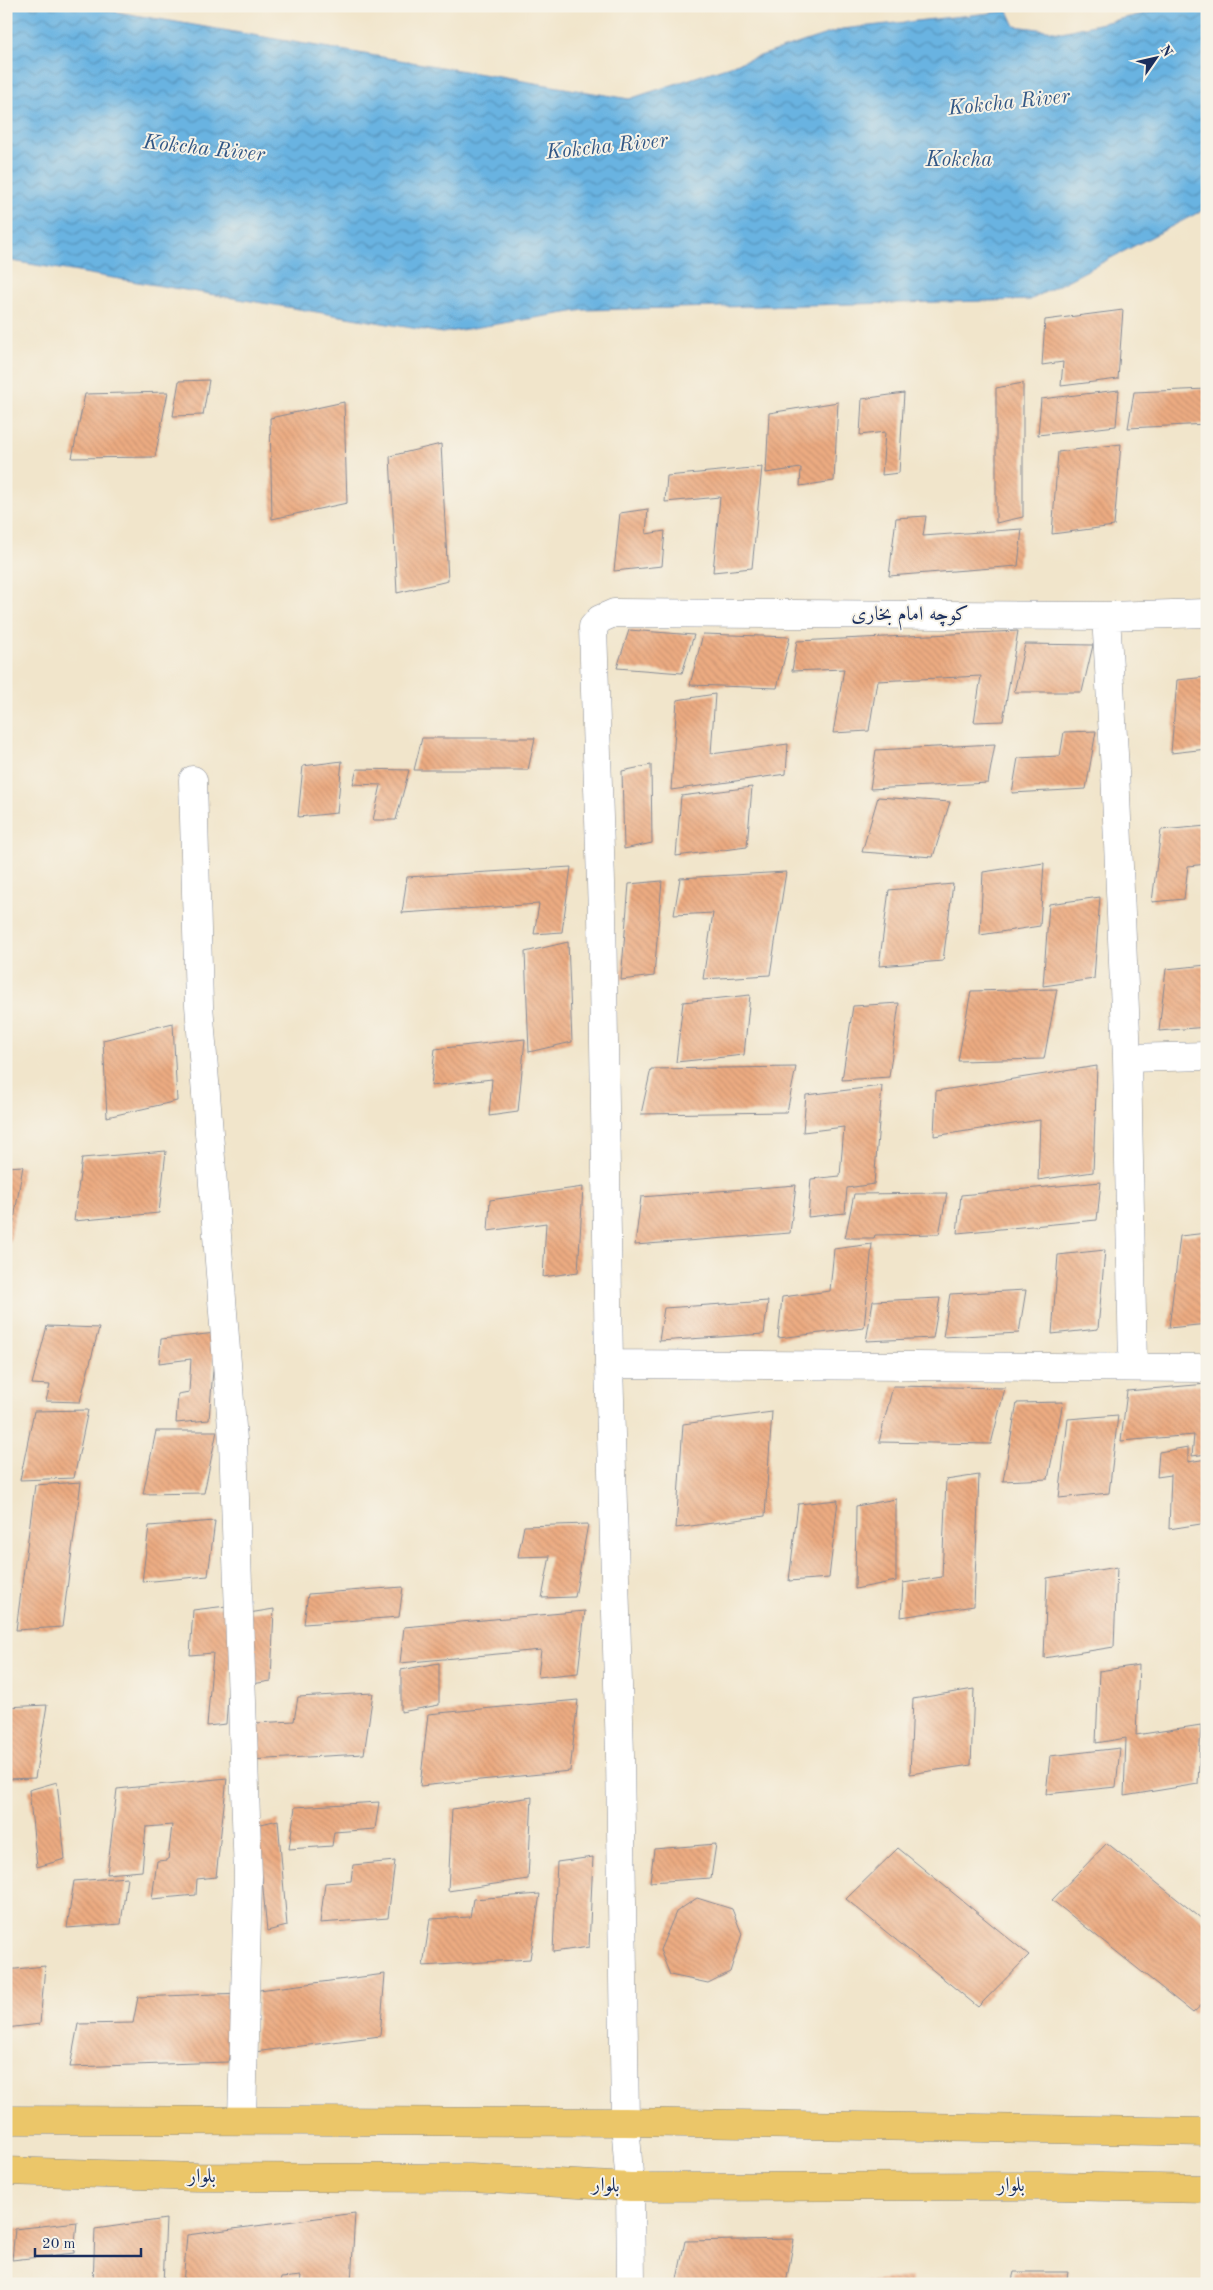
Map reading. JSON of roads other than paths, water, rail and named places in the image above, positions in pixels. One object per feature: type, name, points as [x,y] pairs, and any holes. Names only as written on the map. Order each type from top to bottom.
[{"type":"main road","points":[[6,2120],[625,2122],[1207,2132]]},
{"type":"main road","name":"بلوار","points":[[6,2171],[196,2177],[470,2178],[630,2187],[1056,2186],[1207,2189]]},
{"type":"street","name":"کوچه امام بخاری","points":[[609,1364],[602,914],[593,627],[600,618],[614,613],[1106,616],[1207,613]]},
{"type":"street","points":[[1106,616],[1116,771],[1127,1058],[1133,1367]]},
{"type":"street","points":[[193,780],[199,1005],[233,1440],[248,1876],[242,2120]]},
{"type":"street","points":[[1127,1058],[1207,1056]]},
{"type":"street","points":[[631,2284],[630,2187],[625,2122],[620,1755],[609,1364],[1207,1368]]},
{"type":"water","name":"Kokcha","points":[[6,6],[82,6],[629,99],[842,29],[1008,11],[1015,26],[1062,32],[1179,6],[1207,6],[1207,208],[1030,300],[584,310],[442,333],[6,260]]},
{"type":"water label","name":"Kokcha River","points":[[1009,103]]},
{"type":"water label","name":"Kokcha River","points":[[607,147]]},
{"type":"water label","name":"Kokcha River","points":[[204,149]]}]
